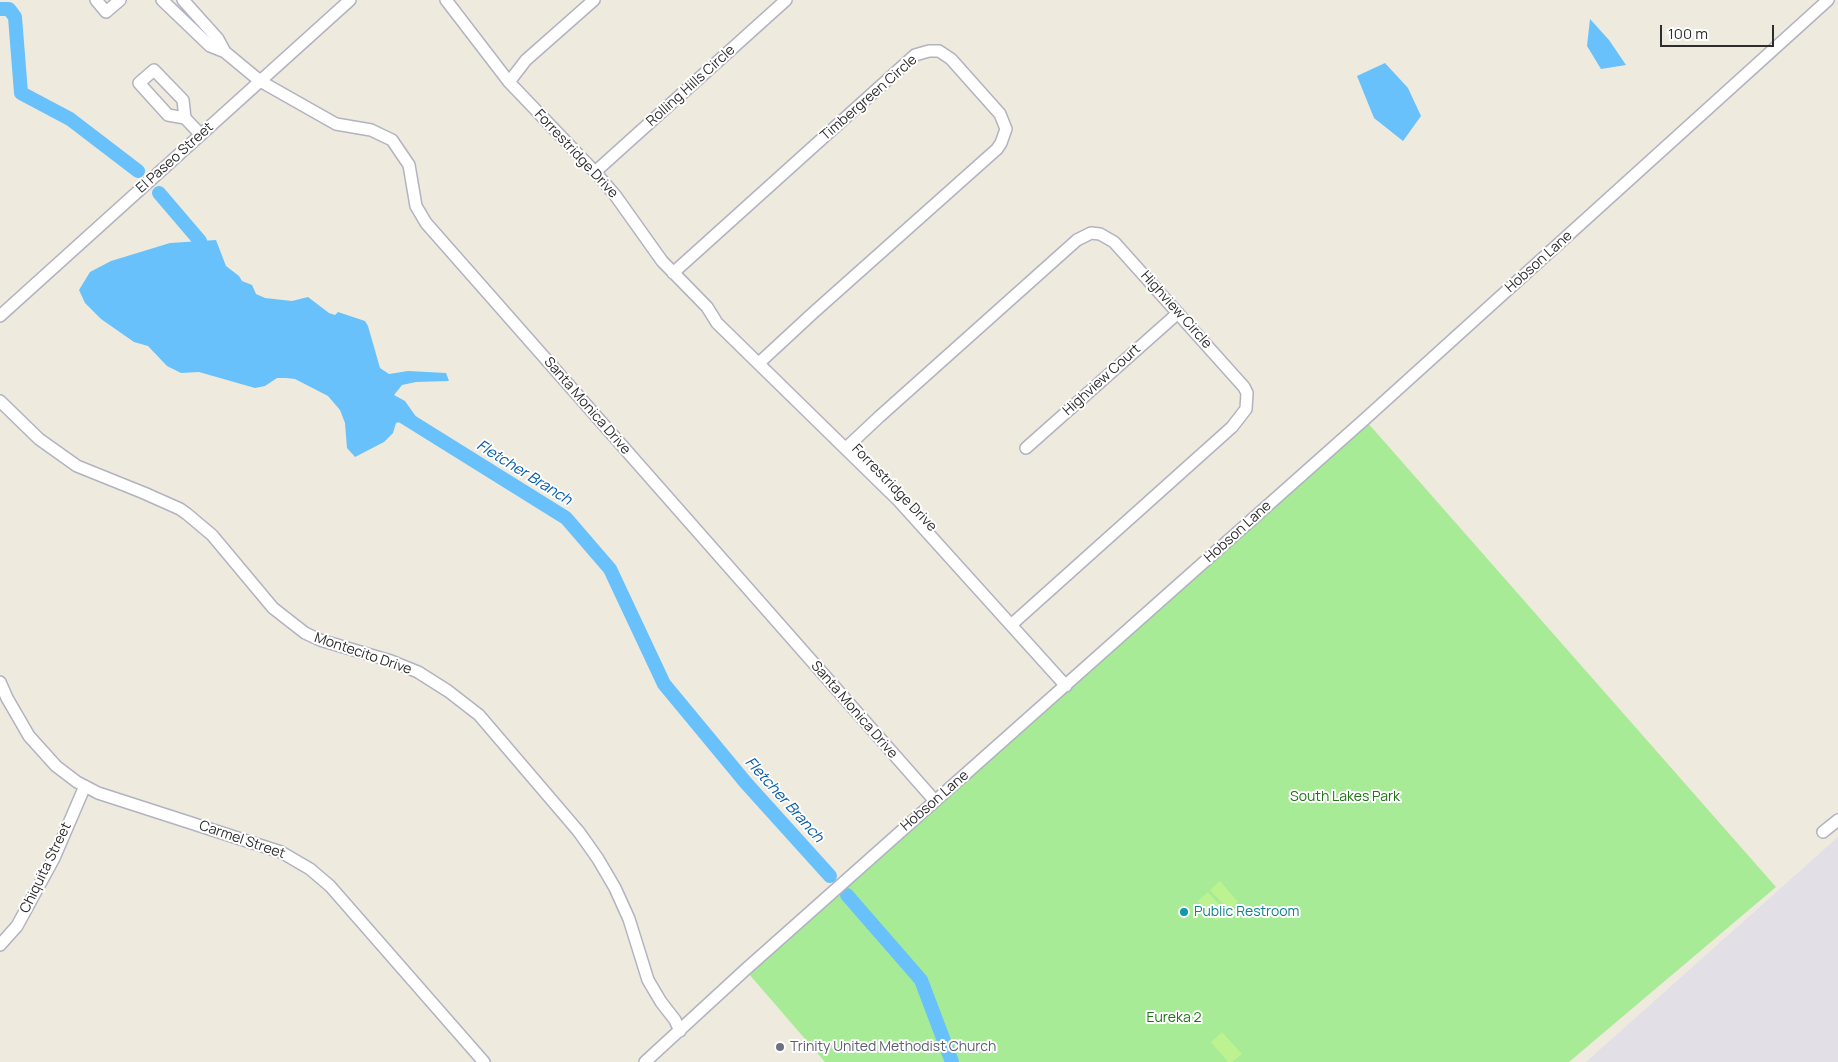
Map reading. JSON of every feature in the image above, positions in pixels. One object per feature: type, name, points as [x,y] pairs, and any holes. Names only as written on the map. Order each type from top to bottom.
[{"type":"street","points":[[96,0],[106,12],[120,0]]},
{"type":"street","name":"Santa Monica Drive","points":[[162,0],[210,46],[225,52],[260,81],[336,124],[371,130],[392,140],[409,165],[416,206],[426,223],[934,801]]},
{"type":"street","name":"Santa Monica Drive","points":[[183,0],[218,39],[225,52]]},
{"type":"street","name":"El Paseo Street","points":[[0,316],[350,0]]},
{"type":"street","name":"Forrestridge Drive","points":[[446,0],[509,82],[596,172],[615,195],[662,261],[707,307],[717,323],[762,361],[848,446],[1068,683]]},
{"type":"street","points":[[509,82],[526,60],[594,0]]},
{"type":"street","name":"Rolling Hills Circle","points":[[596,172],[786,0]]},
{"type":"street","name":"Hobson Lane","points":[[645,1062],[934,801],[1379,406],[1828,0]]},
{"type":"street","points":[[186,24],[196,14]]},
{"type":"street","name":"Timbergreen Circle","points":[[673,273],[915,55],[922,52],[938,51],[951,59],[1000,114],[1006,129],[1001,143],[997,149],[820,306],[762,361]]},
{"type":"street","points":[[185,118],[201,134]]},
{"type":"street","name":"Highview Circle","points":[[848,446],[879,416],[1083,236],[1100,234],[1114,242],[1244,387],[1247,393],[1246,409],[1232,427],[1013,622]]},
{"type":"street","name":"Highview Court","points":[[1026,448],[1178,313]]},
{"type":"street","name":"Montecito Drive","points":[[0,401],[39,439],[77,466],[180,509],[192,518],[212,535],[273,608],[305,633],[320,640],[391,661],[418,672],[448,691],[479,715],[579,832],[598,859],[615,888],[629,919],[648,980],[680,1030]]},
{"type":"street","name":"Carmel Street","points":[[0,682],[29,736],[56,766],[77,782],[98,793],[280,852],[310,869],[330,886],[484,1062]]},
{"type":"street","name":"Chiquita Street","points":[[0,945],[17,926],[54,858],[85,786]]},
{"type":"street","points":[[1824,832],[1838,820]]},
{"type":"shaded area","points":[[1838,837],[1838,1062],[1586,1062]]},
{"type":"green space","name":"South Lakes Park","points":[[1367,422],[1776,887],[1569,1062],[825,1062],[748,973]]},
{"type":"green space","points":[[1220,881],[1238,902],[1229,910],[1210,890]]},
{"type":"green space","points":[[1208,892],[1226,913],[1216,921],[1198,901]]},
{"type":"green space","points":[[1222,1032],[1242,1054],[1232,1062],[1228,1062],[1211,1042]]},
{"type":"water","points":[[1590,19],[1609,40],[1626,65],[1601,69],[1587,46]]},
{"type":"water","points":[[1385,63],[1408,88],[1421,116],[1403,141],[1374,118],[1357,76]]},
{"type":"water","points":[[216,240],[226,266],[239,276],[242,281],[252,285],[256,294],[265,298],[292,301],[308,297],[329,313],[335,315],[338,312],[365,321],[380,368],[389,374],[408,371],[446,373],[449,381],[416,382],[402,385],[394,395],[405,401],[417,418],[396,423],[393,433],[384,442],[355,457],[347,448],[345,423],[340,410],[328,396],[295,379],[277,378],[265,386],[255,388],[199,372],[181,373],[167,366],[148,346],[134,342],[101,319],[85,303],[79,290],[90,272],[111,261],[170,243]]},
{"type":"waterway","name":"Fletcher Branch","points":[[0,9],[9,9],[15,17],[21,93],[70,119],[138,171]]},
{"type":"waterway","name":"Fletcher Branch","points":[[159,193],[200,241],[202,258]]},
{"type":"waterway","name":"Fletcher Branch","points":[[391,409],[566,518],[610,569],[664,684],[746,783],[830,876]]},
{"type":"waterway","name":"Fletcher Branch","points":[[847,895],[921,980],[952,1062]]},
{"type":"place","name":"Public Restroom","points":[[1184,912]]},
{"type":"place","name":"Trinity United Methodist Church","points":[[780,1047]]},
{"type":"park label","name":"Eureka 2","points":[[1174,1018]]}]
